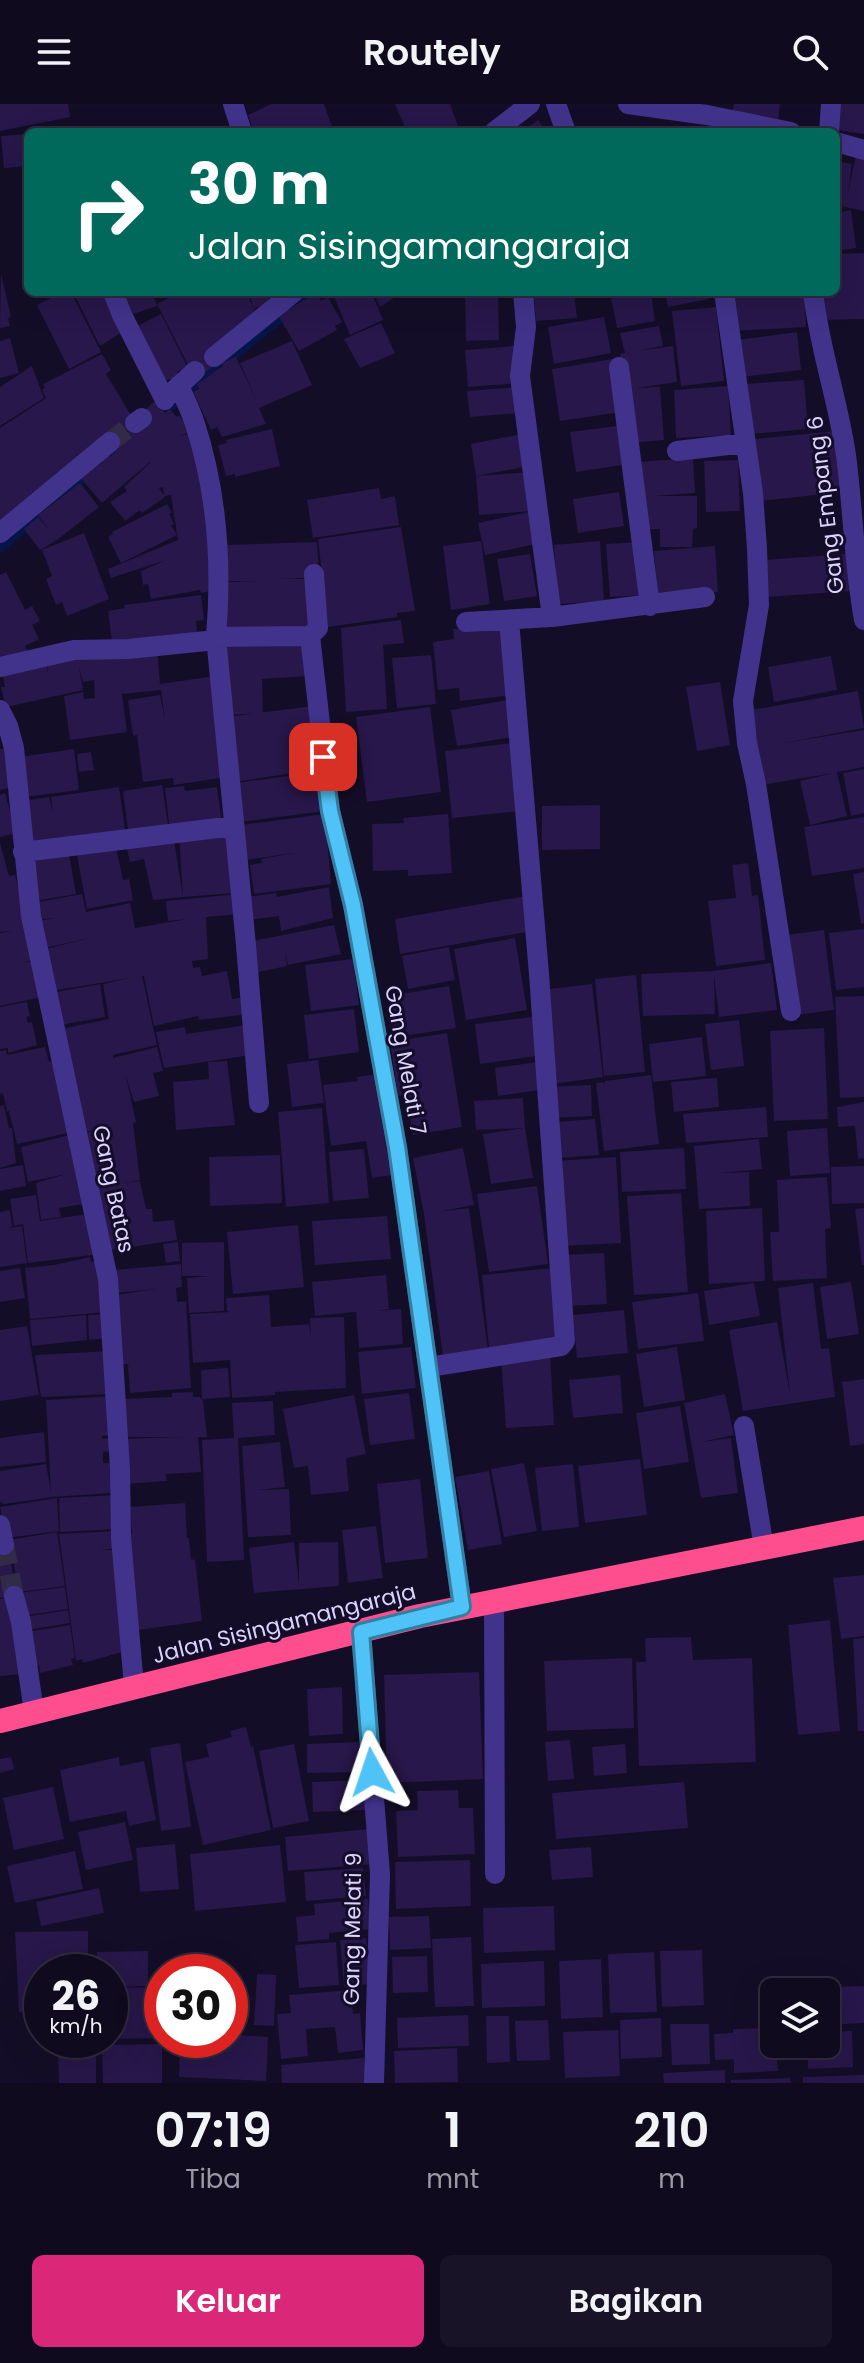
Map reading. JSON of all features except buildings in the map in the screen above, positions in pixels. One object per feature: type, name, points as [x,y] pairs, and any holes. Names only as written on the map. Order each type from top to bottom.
[{"type":"highway","name":"Jalan Sisingamangaraja","points":[[0,1721],[462,1607],[864,1528]]},
{"type":"street","points":[[233,104],[241,128]]},
{"type":"street","points":[[499,128],[530,104]]},
{"type":"street","points":[[556,104],[565,128]]},
{"type":"street","points":[[628,104],[707,123],[754,128]]},
{"type":"street","points":[[829,128],[831,104]]},
{"type":"street","points":[[840,143],[864,150]]},
{"type":"street","points":[[115,296],[122,315],[172,397],[195,423],[212,495],[220,587],[216,639],[259,1103]]},
{"type":"street","points":[[214,357],[289,296]]},
{"type":"street","points":[[523,296],[526,327],[520,376],[552,617]]},
{"type":"street","points":[[725,296],[753,493],[759,605],[743,701],[747,743],[791,1011]]},
{"type":"street","name":"Gang Empang 6","points":[[813,296],[835,390],[845,454],[864,620]]},
{"type":"street","points":[[619,367],[650,606]]},
{"type":"street","points":[[172,397],[195,371]]},
{"type":"street","points":[[0,533],[110,442]]},
{"type":"street","points":[[677,451],[745,443]]},
{"type":"street","name":"Gang Melati 7","points":[[314,574],[318,628],[310,636],[330,811],[353,905],[386,1086],[462,1607]]},
{"type":"street","points":[[466,622],[552,617],[705,597]]},
{"type":"street","points":[[429,1367],[561,1346],[565,1341],[539,974],[509,620]]},
{"type":"street","points":[[0,667],[74,650],[128,649],[216,639],[310,636]]},
{"type":"street","name":"Gang Batas","points":[[0,710],[14,748],[31,916],[108,1279],[120,1469],[121,1538],[134,1686]]},
{"type":"street","points":[[23,852],[234,826]]},
{"type":"street","points":[[744,1426],[764,1548]]},
{"type":"street","points":[[14,1596],[21,1622],[34,1712]]},
{"type":"street","points":[[494,1601],[495,1874]]},
{"type":"street","name":"Gang Melati 9","points":[[361,1632],[380,1874],[374,2083]]},
{"type":"waterway","points":[[155,418],[308,296]]},
{"type":"waterway","points":[[0,548],[128,441]]},
{"type":"tunnel","points":[[110,442],[135,423]]},
{"type":"tunnel","points":[[4,1545],[14,1596]]},
{"type":"route","points":[[323,757],[330,811],[353,905],[397,1147],[462,1607],[361,1632],[372,1772]]}]
